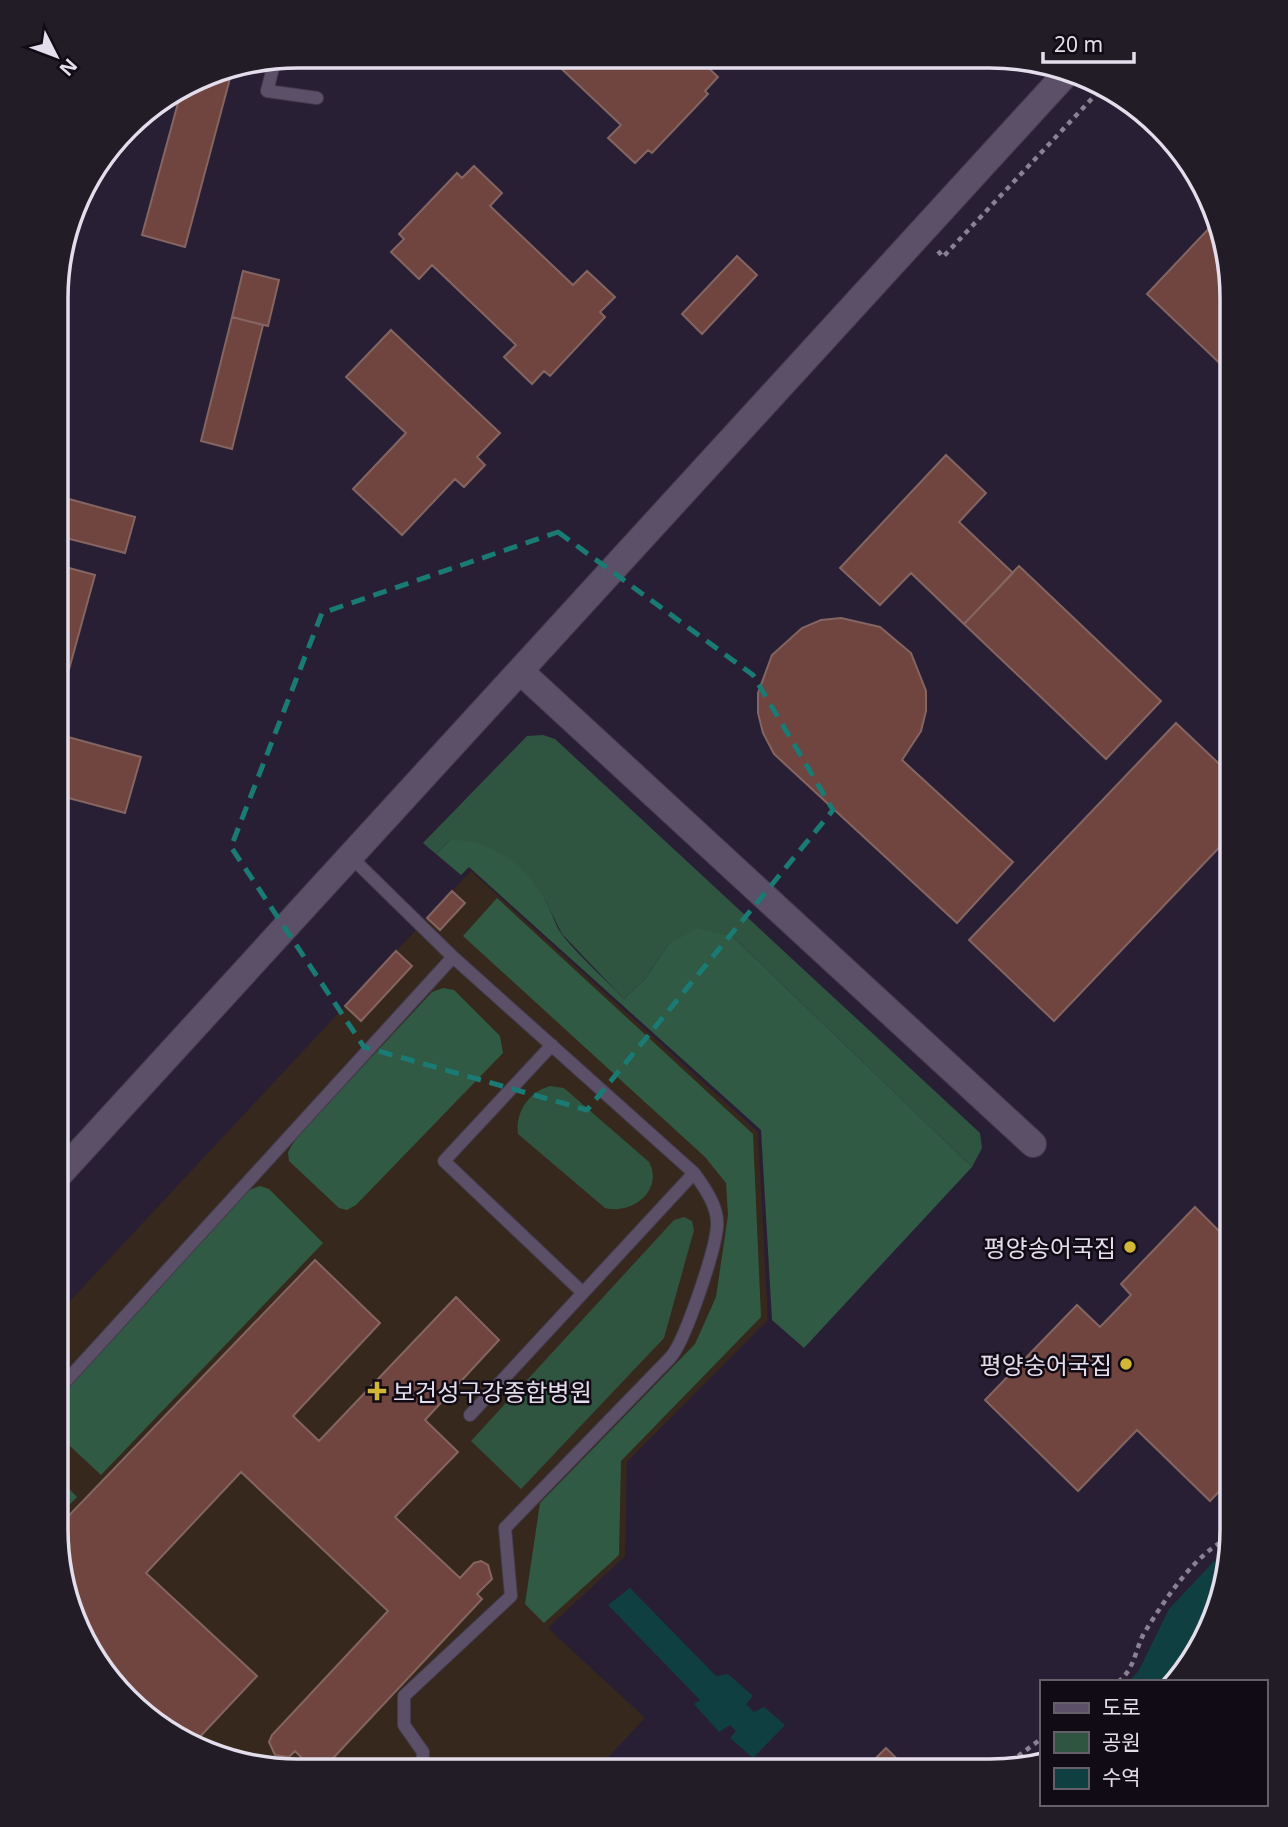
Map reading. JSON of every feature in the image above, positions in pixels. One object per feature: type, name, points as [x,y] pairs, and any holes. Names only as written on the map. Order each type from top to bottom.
[{"type":"street","points":[[68,1165],[1060,80]]},
{"type":"street","points":[[520,671],[1034,1144]]},
{"type":"lane","points":[[272,70],[267,91],[317,98]]},
{"type":"lane","points":[[350,856],[453,957],[694,1173],[709,1193],[717,1226],[684,1338],[670,1358],[505,1528],[511,1595],[404,1696],[404,1725],[423,1752],[423,1759]]},
{"type":"lane","points":[[68,1379],[453,957]]},
{"type":"lane","points":[[552,1045],[444,1161],[582,1292]]},
{"type":"lane","points":[[470,1415],[694,1173]]},
{"type":"path","points":[[920,233],[943,257],[1096,95]]},
{"type":"path","points":[[1121,1680],[1129,1674],[1145,1631],[1185,1575],[1219,1544]]},
{"type":"path","points":[[1016,1757],[1040,1740]]},
{"type":"highlighted area","points":[[558,532],[753,675],[833,810],[587,1110],[364,1047],[231,847],[322,613]]},
{"type":"shaded area","points":[[450,840],[480,844],[507,857],[518,866],[538,889],[563,936],[624,999],[645,979],[669,944],[697,928],[733,937],[972,1167],[804,1348],[772,1320],[761,1130],[469,867],[461,875],[436,854]]},
{"type":"shaded area","name":"보건성구강종합병원","points":[[471,871],[758,1132],[768,1320],[627,1462],[625,1556],[548,1628],[645,1718],[606,1759],[268,1757],[210,1741],[183,1728],[147,1702],[125,1680],[92,1630],[80,1602],[73,1573],[68,1528],[68,1303]]},
{"type":"shaded area","points":[[497,898],[753,1134],[761,1317],[621,1461],[619,1555],[544,1623],[525,1604],[540,1503],[695,1344],[716,1297],[728,1215],[726,1183],[705,1157],[463,936]]},
{"type":"shaded area","points":[[443,988],[454,990],[500,1036],[503,1053],[356,1205],[347,1210],[339,1208],[289,1161],[288,1152],[296,1138],[432,992]]},
{"type":"shaded area","points":[[260,1186],[269,1189],[323,1243],[101,1475],[68,1444],[68,1387],[249,1190]]},
{"type":"shaded area","points":[[68,1488],[77,1497],[68,1506]]},
{"type":"green space","points":[[543,735],[555,739],[980,1133],[982,1148],[972,1167],[733,937],[669,944],[645,979],[624,999],[562,934],[545,900],[450,840],[436,854],[423,843],[527,736]]},
{"type":"green space","points":[[550,1086],[564,1088],[649,1162],[653,1172],[652,1182],[643,1198],[625,1208],[605,1208],[518,1134],[519,1118],[525,1104],[536,1093]]},
{"type":"green space","points":[[684,1217],[692,1221],[694,1230],[664,1338],[521,1489],[471,1441],[674,1220]]},
{"type":"water","points":[[1217,1558],[1208,1602],[1181,1656],[1163,1680],[1131,1680],[1139,1670],[1169,1609]]},
{"type":"water","points":[[630,1588],[716,1676],[728,1674],[753,1696],[746,1704],[754,1712],[764,1707],[785,1725],[753,1758],[730,1738],[736,1731],[730,1725],[719,1732],[694,1704],[700,1700],[608,1605]]},
{"type":"building","points":[[561,68],[709,68],[718,77],[705,91],[708,94],[652,153],[648,150],[635,163],[608,138],[621,125]]},
{"type":"building","points":[[230,79],[185,247],[142,235],[178,102]]},
{"type":"building","points":[[474,166],[502,193],[490,206],[573,285],[587,271],[615,297],[600,312],[605,317],[550,376],[544,371],[532,384],[504,357],[516,345],[432,265],[419,279],[391,252],[404,239],[399,234],[457,173],[462,178]]},
{"type":"building","points":[[1208,229],[1218,268],[1220,364],[1147,294]]},
{"type":"building","points":[[737,256],[757,275],[702,334],[682,314]]},
{"type":"building","points":[[243,271],[279,280],[268,326],[232,317]]},
{"type":"building","points":[[232,317],[263,325],[232,449],[201,441]]},
{"type":"building","points":[[391,330],[500,433],[477,457],[485,465],[464,487],[455,479],[402,535],[353,489],[406,433],[346,377]]},
{"type":"building","points":[[946,455],[986,493],[959,522],[1013,573],[964,624],[911,573],[880,605],[840,568]]},
{"type":"building","points":[[68,499],[135,517],[125,553],[68,539]]},
{"type":"building","points":[[1019,566],[1161,701],[1106,759],[964,624]]},
{"type":"building","points":[[68,568],[95,575],[68,673]]},
{"type":"building","points":[[841,618],[880,627],[911,653],[926,691],[926,711],[921,731],[902,760],[1013,862],[957,923],[774,754],[763,733],[758,713],[758,693],[772,655],[802,628],[821,620]]},
{"type":"building","points":[[1176,723],[1220,764],[1220,847],[1054,1021],[969,940]]},
{"type":"building","points":[[68,737],[141,757],[125,813],[68,798]]},
{"type":"building","points":[[452,891],[465,903],[440,930],[427,918]]},
{"type":"building","points":[[396,951],[412,966],[361,1021],[345,1006]]},
{"type":"building","name":"평양숭어국집","points":[[1195,1207],[1219,1231],[1219,1492],[1210,1501],[1137,1430],[1078,1491],[985,1400],[1077,1305],[1100,1327],[1131,1295],[1121,1284]]},
{"type":"building","points":[[315,1260],[380,1323],[293,1416],[319,1441],[456,1297],[499,1340],[425,1420],[458,1452],[395,1517],[460,1578],[474,1563],[481,1561],[488,1565],[492,1579],[477,1594],[482,1599],[332,1759],[303,1759],[295,1751],[289,1757],[275,1755],[269,1742],[272,1735],[388,1611],[241,1472],[146,1573],[257,1676],[200,1736],[183,1728],[147,1702],[125,1680],[107,1656],[80,1602],[73,1573],[68,1517]]},
{"type":"building","points":[[886,1748],[897,1759],[875,1759]]},
{"type":"place","name":"평양송어국집","points":[[1130,1247]]},
{"type":"place","name":"평양숭어국집","points":[[1126,1364]]},
{"type":"place","name":"보건성구강종합병원","points":[[377,1391]]}]
